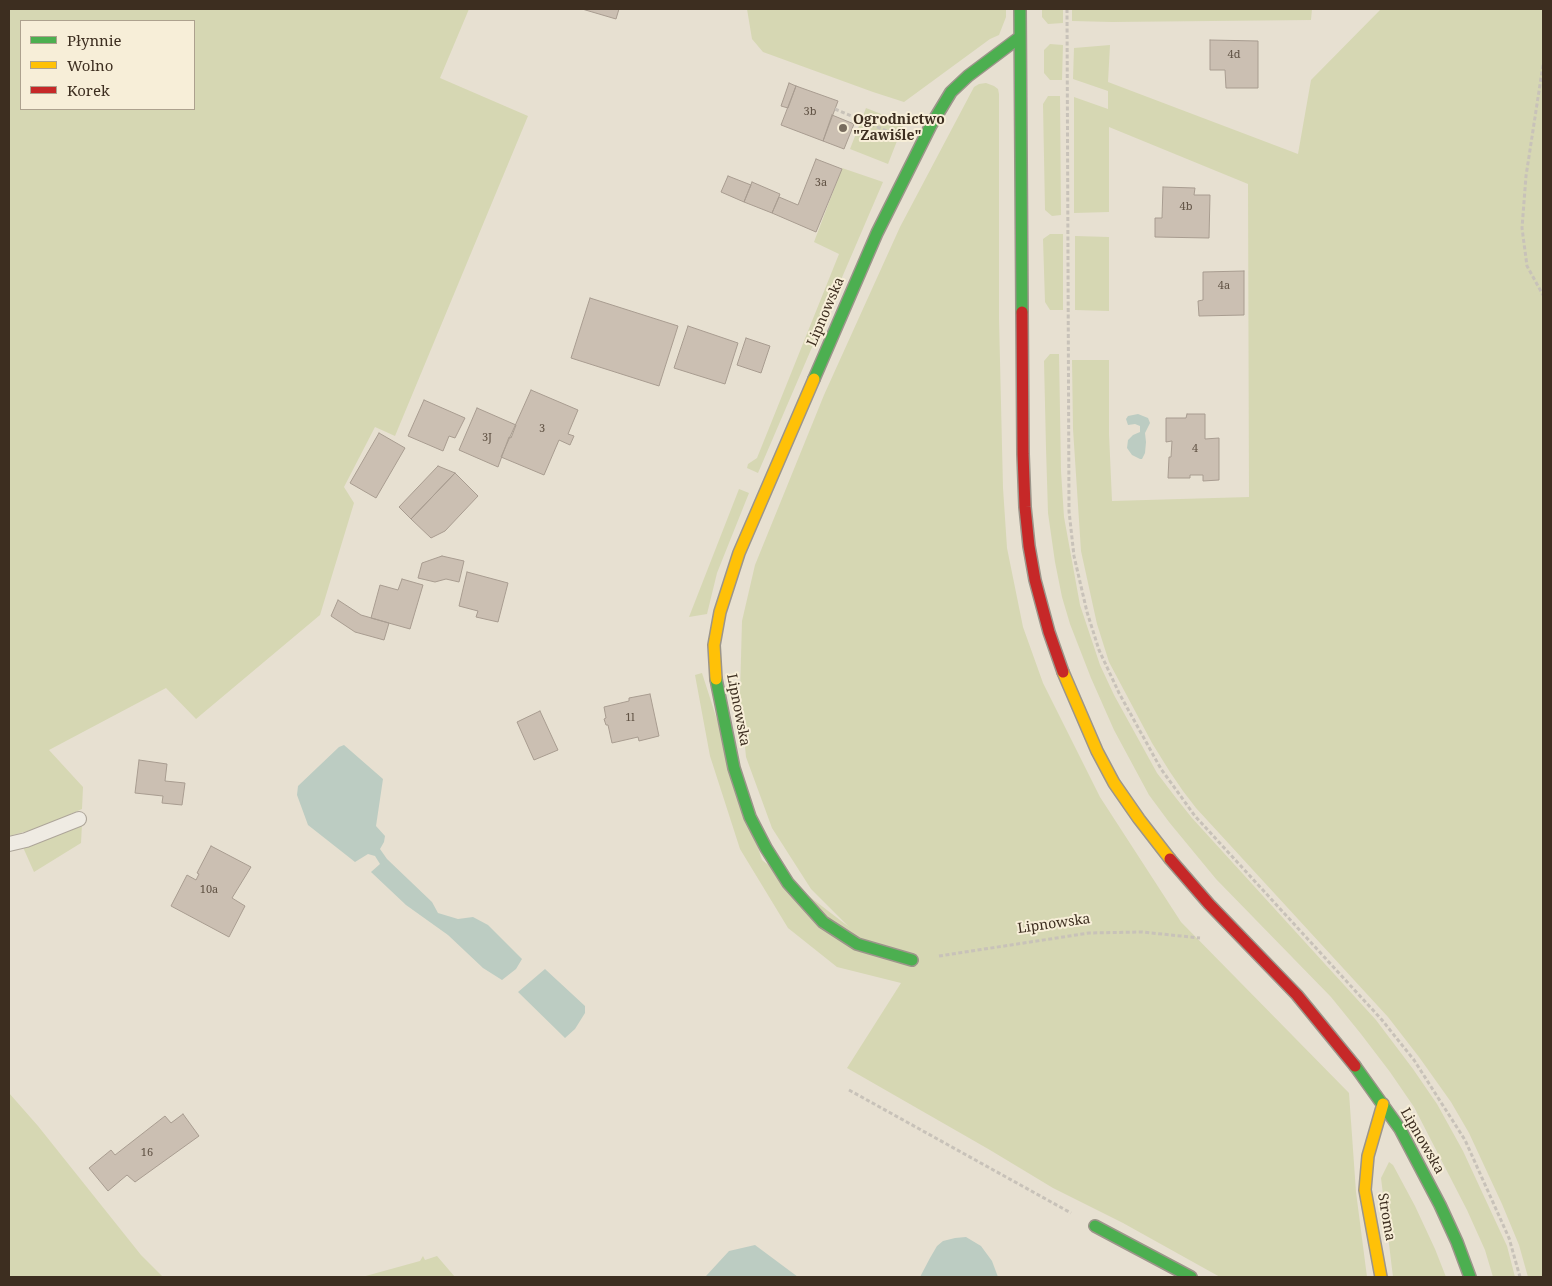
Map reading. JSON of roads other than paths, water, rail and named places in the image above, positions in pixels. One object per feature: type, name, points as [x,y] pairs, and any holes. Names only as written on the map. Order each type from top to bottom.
[{"type":"main road","name":"Lipnowska","points":[[1020,9],[1023,434],[1026,507],[1030,554],[1035,580],[1050,632],[1067,680],[1097,751],[1114,783],[1139,820],[1162,850],[1209,904],[1297,995],[1350,1059],[1400,1129],[1440,1205],[1470,1277]]},
{"type":"main road","name":"Lipnowska","points":[[912,960],[857,944],[823,922],[788,883],[766,848],[750,817],[734,768],[716,684],[714,645],[720,612],[738,553],[877,233],[920,145],[951,92],[968,76],[1020,37]]},
{"type":"main road","name":"Stroma","points":[[1381,1277],[1366,1190],[1368,1156],[1383,1104]]},
{"type":"main road","points":[[1095,1226],[1191,1277]]},
{"type":"lane","points":[[9,844],[26,840],[79,819]]},
{"type":"place","name":"Ogrodnictwo \"Zawiśle\"","points":[[843,128]]}]
